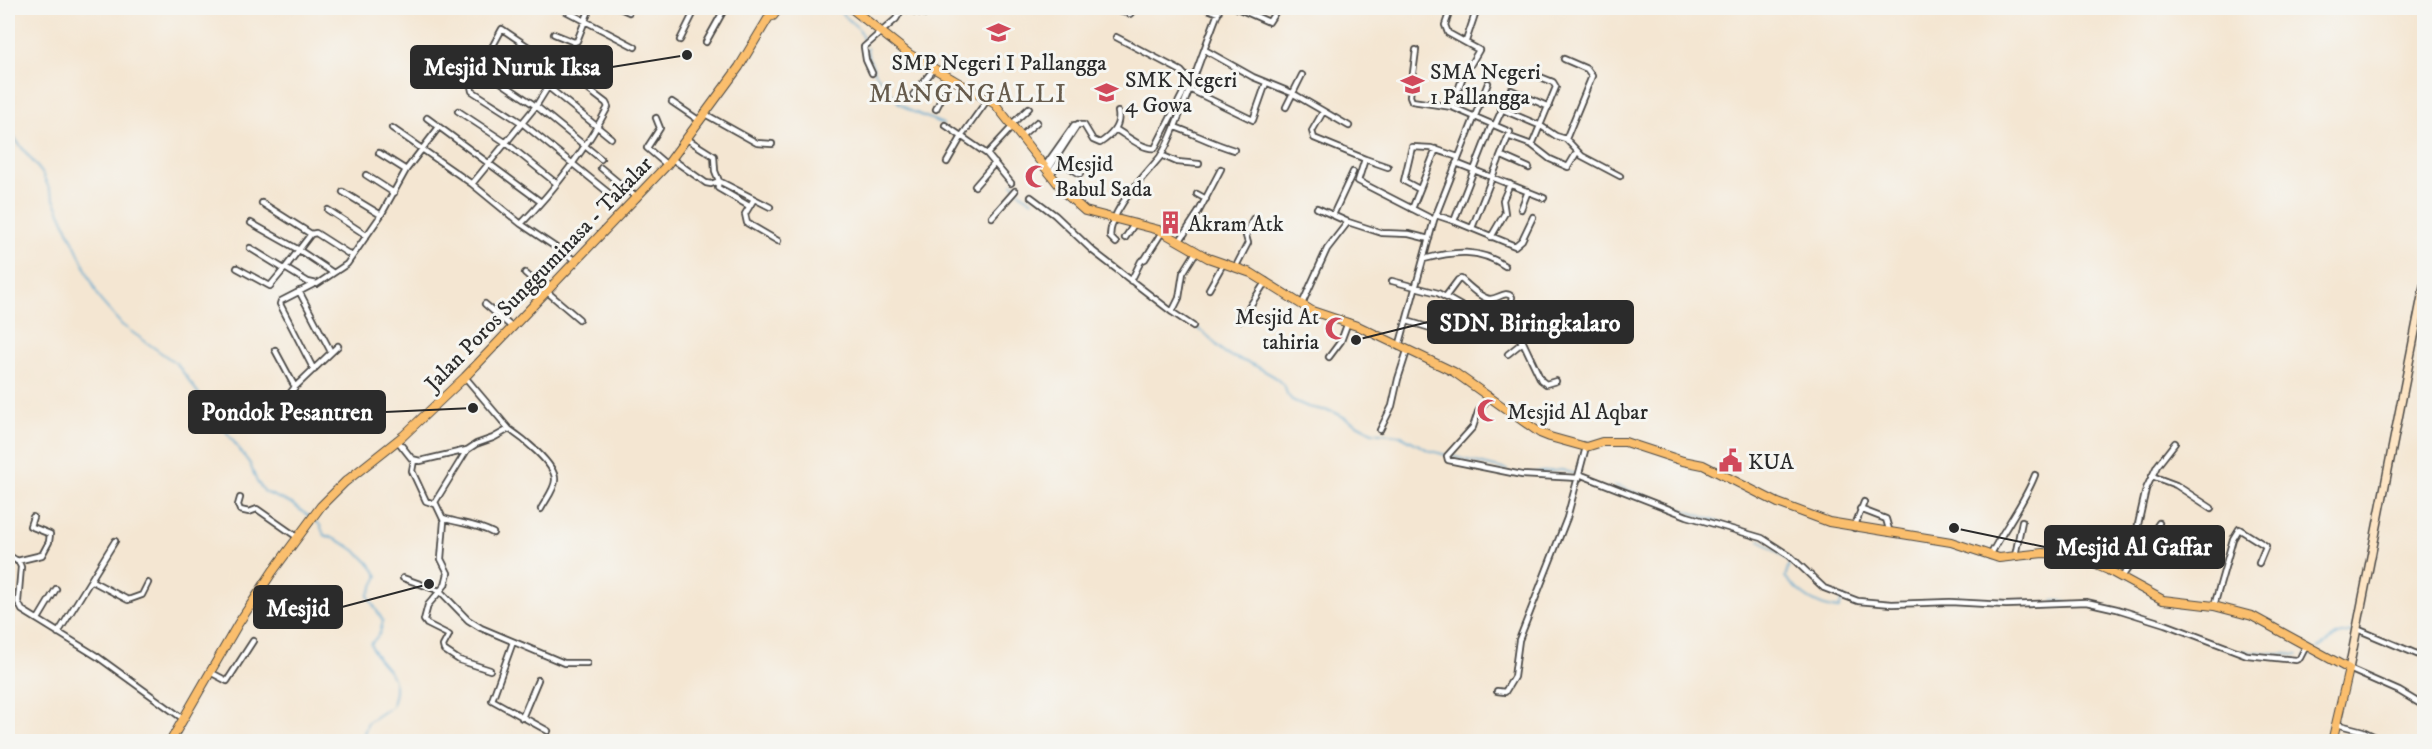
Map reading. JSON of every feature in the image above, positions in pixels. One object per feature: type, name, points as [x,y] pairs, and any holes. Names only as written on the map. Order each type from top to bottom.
[{"type":"main road","points":[[769,17],[771,8]]},
{"type":"main road","points":[[769,17],[773,16],[779,8]]},
{"type":"main road","points":[[851,8],[933,70],[988,99],[1049,167],[1078,207],[1085,211],[1162,232],[1196,252],[1266,281],[1312,311],[1348,322],[1454,372],[1540,433],[1586,447],[1616,441],[1703,465],[1778,503],[1829,522],[1854,528],[1951,542],[1980,550],[1990,556],[2007,558],[2043,553],[2072,555],[2122,577],[2163,600],[2214,606],[2252,615],[2349,669]]},
{"type":"main road","name":"Jalan Poros Sungguminasa - Takalar","points":[[170,741],[238,624],[306,524],[345,482],[397,440],[465,377],[670,162],[739,67],[769,17]]},
{"type":"main road","points":[[2332,741],[2349,669],[2424,286]]},
{"type":"street","points":[[560,8],[635,47]]},
{"type":"street","points":[[554,34],[576,42],[590,8]]},
{"type":"street","points":[[620,8],[629,12]]},
{"type":"street","points":[[680,40],[696,8]]},
{"type":"street","points":[[706,42],[725,8]]},
{"type":"street","points":[[872,73],[865,55],[867,45],[902,9],[931,14],[938,8]]},
{"type":"street","points":[[1107,8],[1130,14],[1135,8]]},
{"type":"street","points":[[1116,243],[1110,235],[1113,219],[1144,174],[1161,156],[1191,90],[1219,10],[1205,8]]},
{"type":"street","points":[[1237,8],[1248,9],[1269,22],[1278,8]]},
{"type":"street","points":[[1451,8],[1446,20],[1448,33],[1466,41],[1479,51],[1462,79],[1452,107]]},
{"type":"street","points":[[1466,41],[1477,8]]},
{"type":"street","points":[[521,224],[541,202],[556,183],[571,163],[584,145],[607,109],[607,104],[560,68],[502,29],[471,86],[472,91],[522,123],[571,163],[610,195]]},
{"type":"street","points":[[1116,37],[1175,68],[1188,79],[1179,103],[1155,148],[1144,146],[1116,129]]},
{"type":"street","points":[[492,48],[547,86],[611,138]]},
{"type":"street","points":[[1205,50],[1266,83],[1292,93],[1349,126]]},
{"type":"street","points":[[1416,50],[1410,99],[1414,102],[1452,107],[1510,131],[1510,137],[1472,228]]},
{"type":"street","points":[[472,184],[536,106],[566,58]]},
{"type":"street","points":[[1564,59],[1587,69],[1592,76],[1566,139]]},
{"type":"street","points":[[481,69],[536,106],[601,159]]},
{"type":"street","points":[[913,95],[933,70]]},
{"type":"street","points":[[1525,71],[1556,84],[1549,107],[1532,145]]},
{"type":"street","points":[[1286,107],[1302,75]]},
{"type":"street","points":[[936,109],[952,78]]},
{"type":"street","points":[[1191,90],[1251,120],[1255,118],[1266,83]]},
{"type":"street","points":[[1399,347],[1435,218],[1488,83]]},
{"type":"street","points":[[981,94],[988,86]]},
{"type":"street","points":[[1454,221],[1511,90],[1549,107]]},
{"type":"street","points":[[947,162],[988,99]]},
{"type":"street","points":[[672,102],[757,143],[772,144]]},
{"type":"street","points":[[987,153],[1029,108]]},
{"type":"street","points":[[1501,109],[1566,139],[1586,159],[1620,176]]},
{"type":"street","points":[[458,111],[505,142],[556,183]]},
{"type":"street","points":[[1049,167],[1077,126],[1084,125],[1090,137],[1098,143],[1116,129],[1119,119],[1118,112]]},
{"type":"street","points":[[1323,112],[1312,131],[1314,138],[1388,167]]},
{"type":"street","points":[[428,118],[541,202]]},
{"type":"street","points":[[656,118],[660,128],[647,148],[706,183],[719,181],[770,207]]},
{"type":"street","points":[[1021,136],[1037,122]]},
{"type":"street","points":[[945,125],[987,153],[1011,183]]},
{"type":"street","points":[[314,370],[279,304],[299,291],[325,280],[332,272],[344,267],[381,215],[406,170],[439,127]]},
{"type":"street","points":[[1175,127],[1196,134],[1210,143],[1234,150]]},
{"type":"street","points":[[392,128],[472,184],[521,224],[576,261]]},
{"type":"street","points":[[1510,137],[1532,145],[1550,159],[1568,167],[1577,152]]},
{"type":"street","points":[[687,139],[714,156],[715,171],[719,181],[718,188],[749,206]]},
{"type":"street","points":[[1419,189],[1404,181],[1412,147],[1436,149],[1458,157]]},
{"type":"street","points":[[1412,209],[1436,149]]},
{"type":"street","points":[[379,153],[406,170]]},
{"type":"street","points":[[1161,156],[1177,162],[1199,164]]},
{"type":"street","points":[[1502,156],[1530,168]]},
{"type":"street","points":[[1365,159],[1358,181],[1412,209],[1435,218],[1454,221],[1506,244],[1517,246],[1533,217]]},
{"type":"street","points":[[1049,167],[1062,161],[1080,174]]},
{"type":"street","points":[[975,186],[995,163]]},
{"type":"street","points":[[1456,163],[1544,198]]},
{"type":"street","points":[[601,168],[637,198]]},
{"type":"street","points":[[1179,242],[1206,199],[1221,169]]},
{"type":"street","points":[[1333,215],[1353,172]]},
{"type":"street","points":[[366,174],[394,193]]},
{"type":"street","points":[[1491,237],[1505,213],[1503,200],[1510,184]]},
{"type":"street","points":[[992,217],[1015,191]]},
{"type":"street","points":[[1521,209],[1528,191]]},
{"type":"street","points":[[343,192],[381,215]]},
{"type":"street","points":[[1197,194],[1206,199]]},
{"type":"street","points":[[1031,197],[1055,215],[1082,242],[1193,326]]},
{"type":"street","points":[[754,199],[745,214],[747,224],[778,241]]},
{"type":"street","points":[[262,203],[311,234],[316,233],[352,256]]},
{"type":"street","points":[[1317,208],[1348,222],[1382,233],[1409,234],[1429,239]]},
{"type":"street","points":[[328,210],[366,235]]},
{"type":"street","points":[[1235,268],[1248,243],[1246,236],[1253,219]]},
{"type":"street","points":[[1302,304],[1327,249],[1348,222]]},
{"type":"street","points":[[251,223],[332,272]]},
{"type":"street","points":[[1125,238],[1135,224]]},
{"type":"street","points":[[1132,279],[1141,261],[1144,261],[1162,232]]},
{"type":"street","points":[[237,268],[270,286],[311,234]]},
{"type":"street","points":[[249,248],[314,284]]},
{"type":"street","points":[[1424,259],[1461,251],[1490,257],[1505,267]]},
{"type":"street","points":[[1173,311],[1181,291],[1183,273],[1196,252]]},
{"type":"street","points":[[1209,289],[1223,264]]},
{"type":"street","points":[[525,273],[579,319]]},
{"type":"street","points":[[1446,296],[1461,279],[1486,298],[1507,293],[1512,297],[1510,307],[1524,317]]},
{"type":"street","points":[[1241,320],[1266,281]]},
{"type":"street","points":[[1392,281],[1417,286],[1446,296],[1490,326],[1510,330],[1523,342],[1541,380],[1546,384],[1556,381]]},
{"type":"street","points":[[299,291],[331,352]]},
{"type":"street","points":[[485,304],[513,328]]},
{"type":"street","points":[[1407,321],[1437,330]]},
{"type":"street","points":[[1329,357],[1341,341],[1348,322]]},
{"type":"street","points":[[1508,354],[1523,342]]},
{"type":"street","points":[[287,397],[338,346]]},
{"type":"street","points":[[275,350],[295,387]]},
{"type":"street","points":[[1380,430],[1392,406],[1407,351]]},
{"type":"street","points":[[465,377],[509,429],[545,460],[555,476],[555,483],[541,509]]},
{"type":"street","points":[[1490,396],[1478,412],[1473,427],[1447,456],[1448,460],[1522,475],[1579,476],[1687,516],[1762,538],[1790,556],[1824,588],[1858,601],[1892,604],[1941,602],[2006,605],[2086,602],[2164,624],[2247,654],[2296,660],[2300,658],[2306,646]]},
{"type":"street","points":[[397,440],[414,460],[420,461],[467,450],[509,429]]},
{"type":"street","points":[[2148,541],[2138,534],[2137,529],[2146,489],[2158,464],[2175,443]]},
{"type":"street","points":[[1497,691],[1506,691],[1512,682],[1516,647],[1563,529],[1586,447]]},
{"type":"street","points":[[435,504],[467,450]]},
{"type":"street","points":[[414,460],[412,471],[426,501],[435,504],[443,518],[445,529],[441,559],[448,573],[445,585],[428,605],[424,621],[418,626]]},
{"type":"street","points":[[1990,556],[2016,509],[2023,501],[2035,475]]},
{"type":"street","points":[[2152,476],[2176,485],[2211,508]]},
{"type":"street","points":[[240,498],[238,505],[240,510],[246,512],[257,509],[297,537]]},
{"type":"street","points":[[1854,528],[1864,502]]},
{"type":"street","points":[[1860,509],[1886,519],[1890,533]]},
{"type":"street","points":[[17,561],[42,555],[49,542],[50,534],[31,527],[33,517]]},
{"type":"street","points":[[443,518],[461,524],[477,525],[493,533]]},
{"type":"street","points":[[2015,556],[2022,521]]},
{"type":"street","points":[[2122,577],[2159,523]]},
{"type":"street","points":[[2214,606],[2233,539],[2239,529],[2266,545],[2259,562]]},
{"type":"street","points":[[58,633],[115,541]]},
{"type":"street","points":[[8,555],[17,561],[21,569],[19,605],[22,610],[112,667],[183,718]]},
{"type":"street","points":[[403,578],[440,591],[478,627],[564,663],[587,663]]},
{"type":"street","points":[[92,581],[128,600],[142,595],[148,583]]},
{"type":"street","points":[[38,619],[56,589]]},
{"type":"street","points":[[424,621],[448,635],[443,648],[447,652],[459,660],[490,670]]},
{"type":"street","points":[[2357,629],[2424,657]]},
{"type":"street","points":[[210,672],[227,681],[253,641]]},
{"type":"street","points":[[513,642],[492,700],[548,731]]},
{"type":"street","points":[[2349,669],[2399,691],[2424,706]]},
{"type":"street","points":[[522,718],[538,680]]},
{"type":"street","points":[[2336,724],[2363,731],[2386,741]]},
{"type":"waterway","points":[[836,8],[859,29],[865,44]]},
{"type":"waterway","points":[[867,48],[875,72],[899,103],[911,111],[943,124]]},
{"type":"waterway","points":[[8,130],[42,173],[100,300],[122,325],[177,364],[250,464],[257,482],[265,492],[292,504],[310,517]]},
{"type":"waterway","points":[[1012,183],[1022,195],[1033,201]]},
{"type":"waterway","points":[[1195,326],[1225,354],[1256,366],[1275,377],[1285,387],[1292,400],[1308,407],[1334,412],[1372,432],[1400,435],[1428,450],[1446,455]]},
{"type":"waterway","points":[[1451,456],[1507,470]]},
{"type":"waterway","points":[[1533,473],[1562,470],[1578,475]]},
{"type":"waterway","points":[[1614,485],[1723,524]]},
{"type":"waterway","points":[[313,520],[320,525],[324,535],[348,546],[362,556],[378,576],[368,596],[383,621],[380,633],[371,644],[376,656],[391,674],[395,691],[392,706],[368,722],[361,742]]},
{"type":"waterway","points":[[1760,540],[1790,562],[1785,577],[1809,599],[1823,606],[1839,609],[1845,598]]},
{"type":"waterway","points":[[2053,601],[2066,601]]},
{"type":"waterway","points":[[2318,648],[2338,635],[2352,632]]},
{"type":"waterway","points":[[2242,651],[2298,655]]},
{"type":"waterway","points":[[2304,656],[2309,656],[2312,652]]},
{"type":"waterway","points":[[2339,742],[2340,737]]},
{"type":"place","name":"SMP Negeri I Pallangga","points":[[999,33]]},
{"type":"place","name":"Mesjid Nuruk Iksa","points":[[687,55]]},
{"type":"place","name":"SMA Negeri 1 Pallangga","points":[[1412,84]]},
{"type":"place","name":"SMK Negeri 4 Gowa","points":[[1107,92]]},
{"type":"place","name":"Mesjid Babul Sada","points":[[1037,176]]},
{"type":"place","name":"Akram Atk","points":[[1170,223]]},
{"type":"place","name":"Mesjid At tahiria","points":[[1337,329]]},
{"type":"place","name":"SDN. Biringkalaro","points":[[1356,340]]},
{"type":"place","name":"Pondok Pesantren","points":[[473,408]]},
{"type":"place","name":"Mesjid Al Aqbar","points":[[1489,411]]},
{"type":"place","name":"KUA","points":[[1730,461]]},
{"type":"place","name":"Mesjid Al Gaffar","points":[[1954,528]]},
{"type":"place","name":"Mesjid","points":[[429,584]]},
{"type":"district","name":"MANGNGALLI","points":[[968,93]]}]
